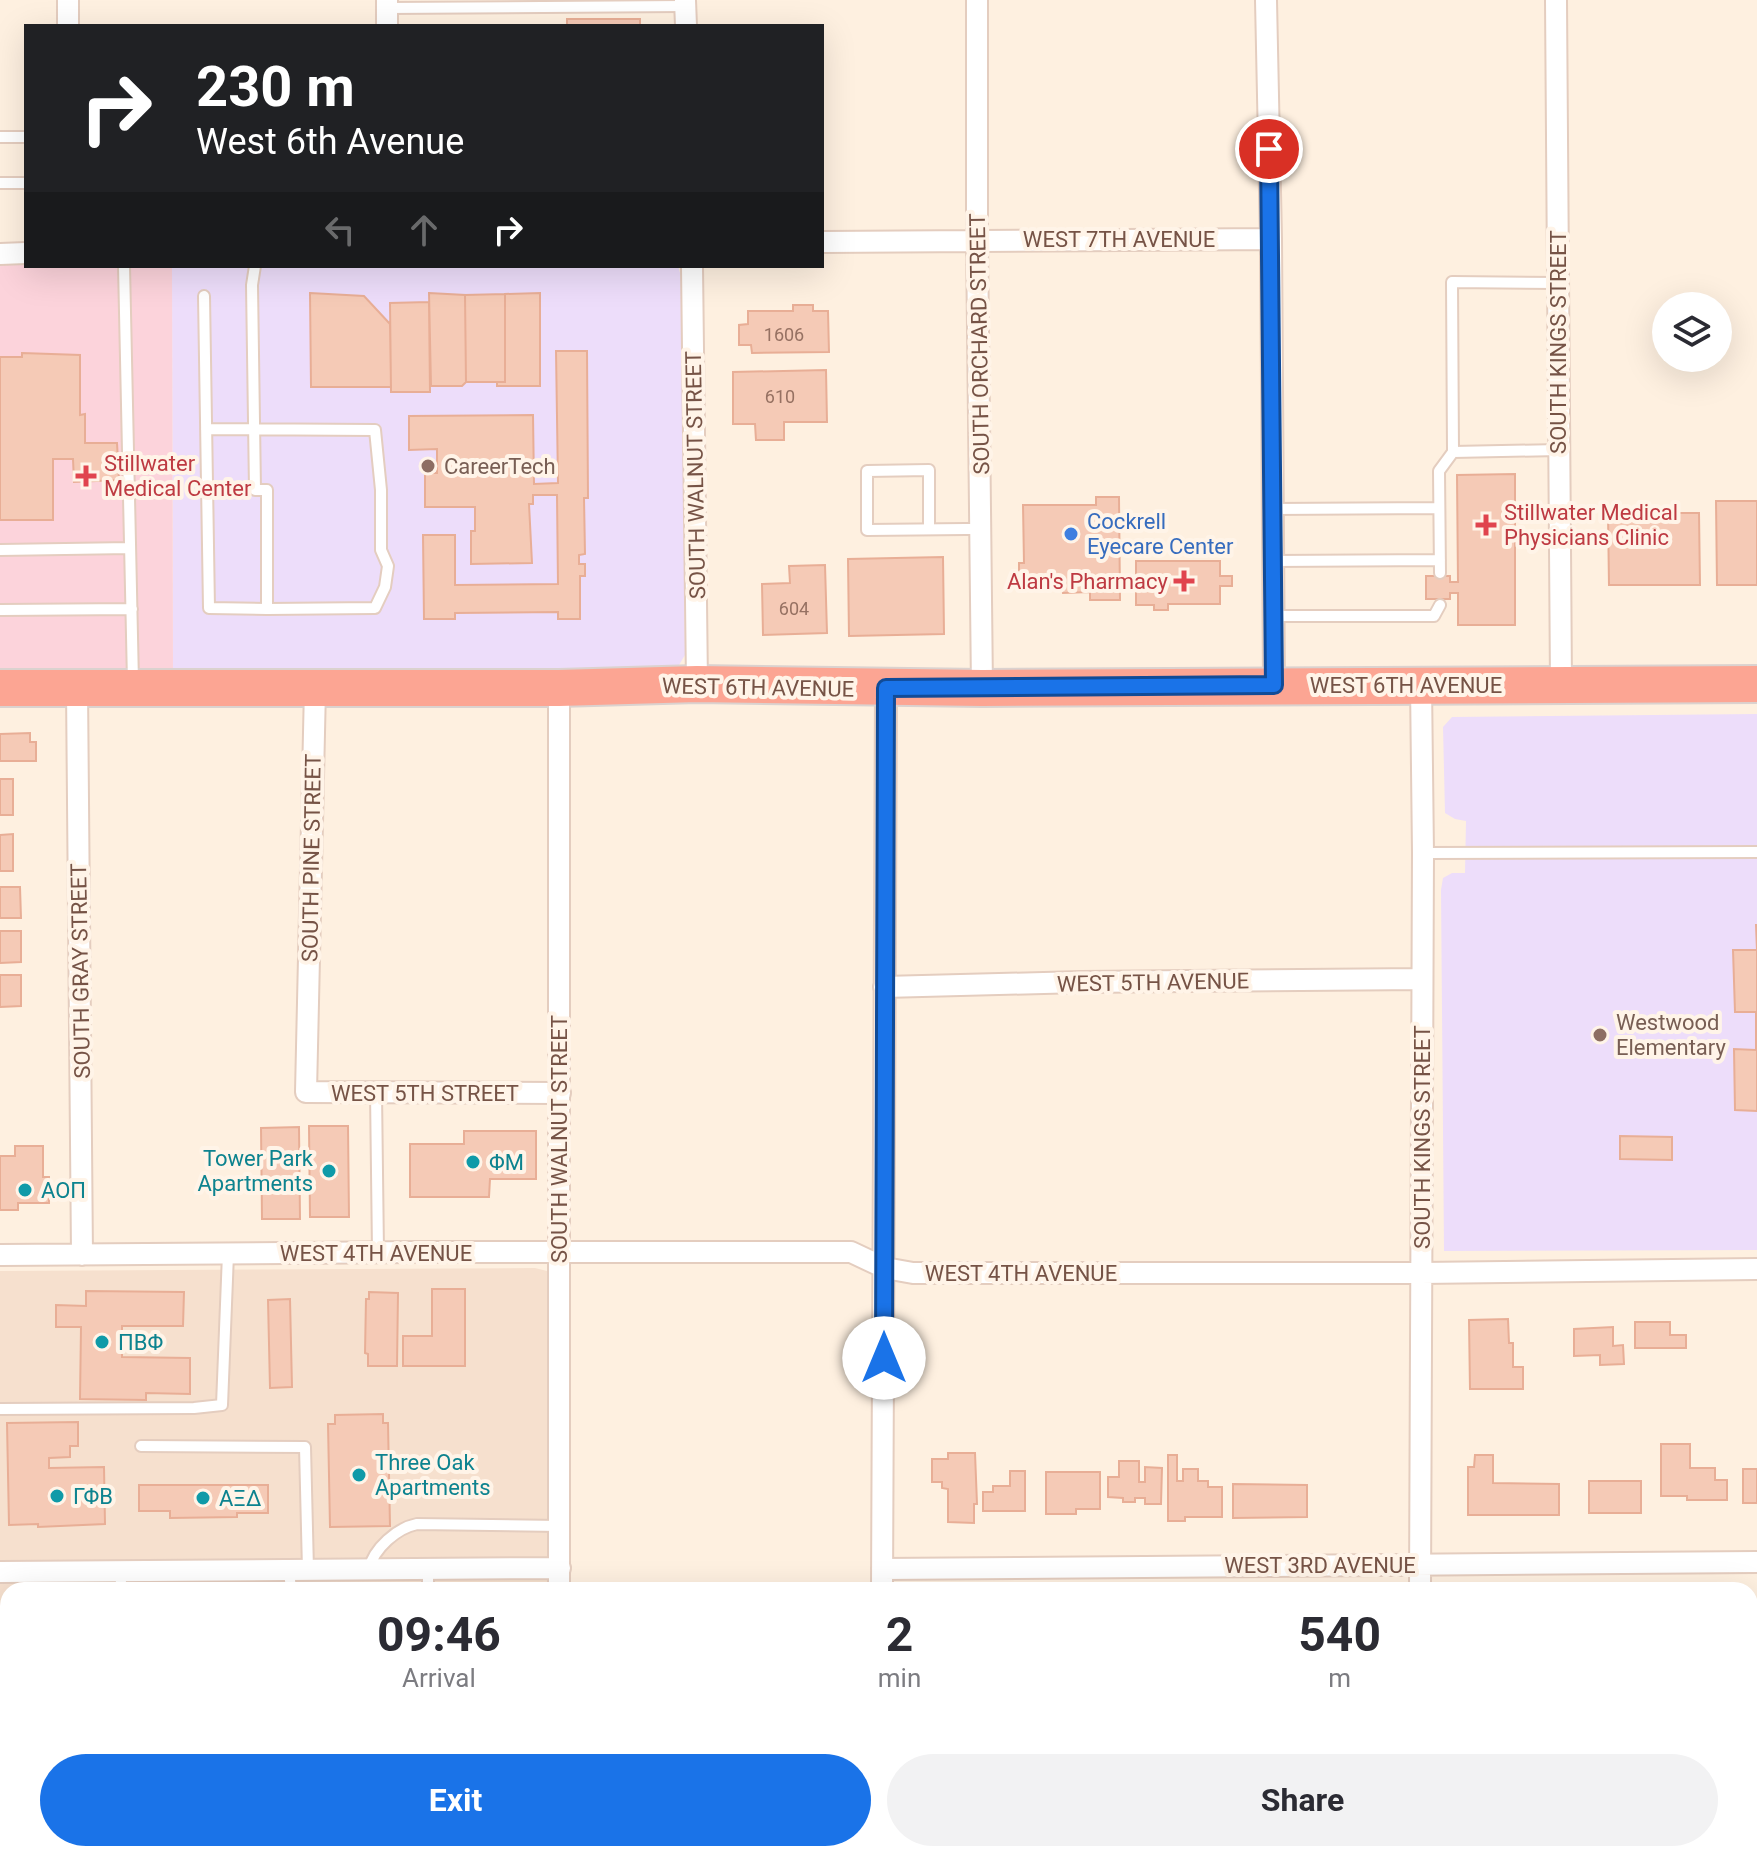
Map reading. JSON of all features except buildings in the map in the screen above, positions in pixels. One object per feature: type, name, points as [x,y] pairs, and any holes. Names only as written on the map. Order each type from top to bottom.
[{"type":"highway","name":"WEST 6TH AVENUE","points":[[0,688],[559,688],[697,684],[982,688],[1757,684]]},
{"type":"street","points":[[68,0],[68,24]]},
{"type":"street","name":"SOUTH ORCHARD STREET","points":[[977,0],[982,688]]},
{"type":"street","points":[[1266,0],[1274,685]]},
{"type":"street","name":"SOUTH KINGS STREET","points":[[1556,0],[1561,684]]},
{"type":"street","name":"WEST 7TH AVENUE","points":[[824,242],[1271,239]]},
{"type":"street","points":[[0,254],[24,253]]},
{"type":"street","name":"SOUTH WALNUT STREET","points":[[692,268],[697,684]]},
{"type":"street","name":"SOUTH KINGS STREET","points":[[1420,1582],[1421,684]]},
{"type":"street","name":"SOUTH GRAY STREET","points":[[77,688],[82,1255]]},
{"type":"street","name":"SOUTH PINE STREET","points":[[307,1028],[315,688]]},
{"type":"street","name":"SOUTH WALNUT STREET","points":[[559,688],[559,1582]]},
{"type":"street","points":[[882,1582],[886,688]]},
{"type":"street","name":"WEST 5TH AVENUE","points":[[884,987],[1422,979]]},
{"type":"street","name":"WEST 5TH STREET","points":[[307,1028],[306,1092],[560,1093]]},
{"type":"street","name":"WEST 4TH AVENUE","points":[[0,1255],[851,1252],[885,1268],[913,1273],[1421,1273],[1757,1269]]},
{"type":"street","name":"WEST 3RD AVENUE","points":[[882,1569],[1757,1562]]},
{"type":"street","points":[[0,1572],[121,1581],[296,1577],[369,1569],[560,1568]]},
{"type":"lane","points":[[387,11],[685,11]]},
{"type":"lane","points":[[0,137],[24,137]]},
{"type":"lane","points":[[0,183],[24,183]]},
{"type":"lane","points":[[124,268],[133,688]]},
{"type":"lane","points":[[255,268],[252,285],[255,490],[267,490],[267,609]]},
{"type":"lane","points":[[1440,573],[1439,471],[1453,452],[1452,282],[1558,283]]},
{"type":"lane","points":[[204,296],[206,429],[209,608],[375,608],[385,587],[388,566],[381,550],[381,490],[375,430],[206,429]]},
{"type":"lane","points":[[1453,452],[1559,450]]},
{"type":"lane","points":[[929,529],[929,470],[867,471],[867,530],[981,529]]},
{"type":"lane","points":[[1273,509],[1439,508]]},
{"type":"lane","points":[[0,550],[130,548]]},
{"type":"lane","points":[[1273,561],[1440,560]]},
{"type":"lane","points":[[1274,616],[1434,616],[1440,605]]},
{"type":"lane","points":[[0,610],[132,609]]},
{"type":"lane","points":[[1423,853],[1757,852]]},
{"type":"lane","points":[[376,1092],[378,1252]]},
{"type":"lane","points":[[0,1409],[222,1405],[228,1254]]},
{"type":"lane","points":[[141,1446],[305,1447],[296,1577]]},
{"type":"lane","points":[[369,1569],[371,1560],[382,1546],[404,1527],[417,1524],[560,1526]]},
{"type":"lane","points":[[428,1569],[428,1582]]},
{"type":"shaded area","name":"Stillwater Medical Center","points":[[24,253],[24,268],[172,268],[173,685],[0,688],[0,254]]},
{"type":"shaded area","name":"CareerTech","points":[[172,268],[679,268],[685,655],[679,665],[671,670],[173,685]]},
{"type":"shaded area","name":"Westwood Elementary","points":[[1757,714],[1757,1250],[1444,1251],[1441,890],[1443,878],[1452,873],[1465,873],[1466,821],[1445,813],[1443,727],[1452,717]]},
{"type":"shaded area","points":[[535,1268],[547,1271],[552,1284],[548,1582],[0,1582],[0,1271]]},
{"type":"place","name":"CareerTech","points":[[428,466]]},
{"type":"place","name":"Stillwater Medical Center","points":[[86,476]]},
{"type":"place","name":"Stillwater Medical Physicians Clinic","points":[[1486,525]]},
{"type":"place","name":"Cockrell Eyecare Center","points":[[1071,534]]},
{"type":"place","name":"Alan's Pharmacy","points":[[1184,581]]},
{"type":"place","name":"Westwood Elementary","points":[[1600,1035]]},
{"type":"place","name":"ΦΜ","points":[[473,1162]]},
{"type":"place","name":"Tower Park Apartments","points":[[329,1171]]},
{"type":"place","name":"AOΠ","points":[[25,1190]]},
{"type":"place","name":"ΠΒΦ","points":[[102,1342]]},
{"type":"place","name":"Three Oak Apartments","points":[[359,1475]]},
{"type":"place","name":"ΓΦΒ","points":[[57,1496]]},
{"type":"place","name":"ΑΞΔ","points":[[203,1498]]},
{"type":"route","points":[[884,1358],[886,688],[1274,685],[1269,149]]}]
